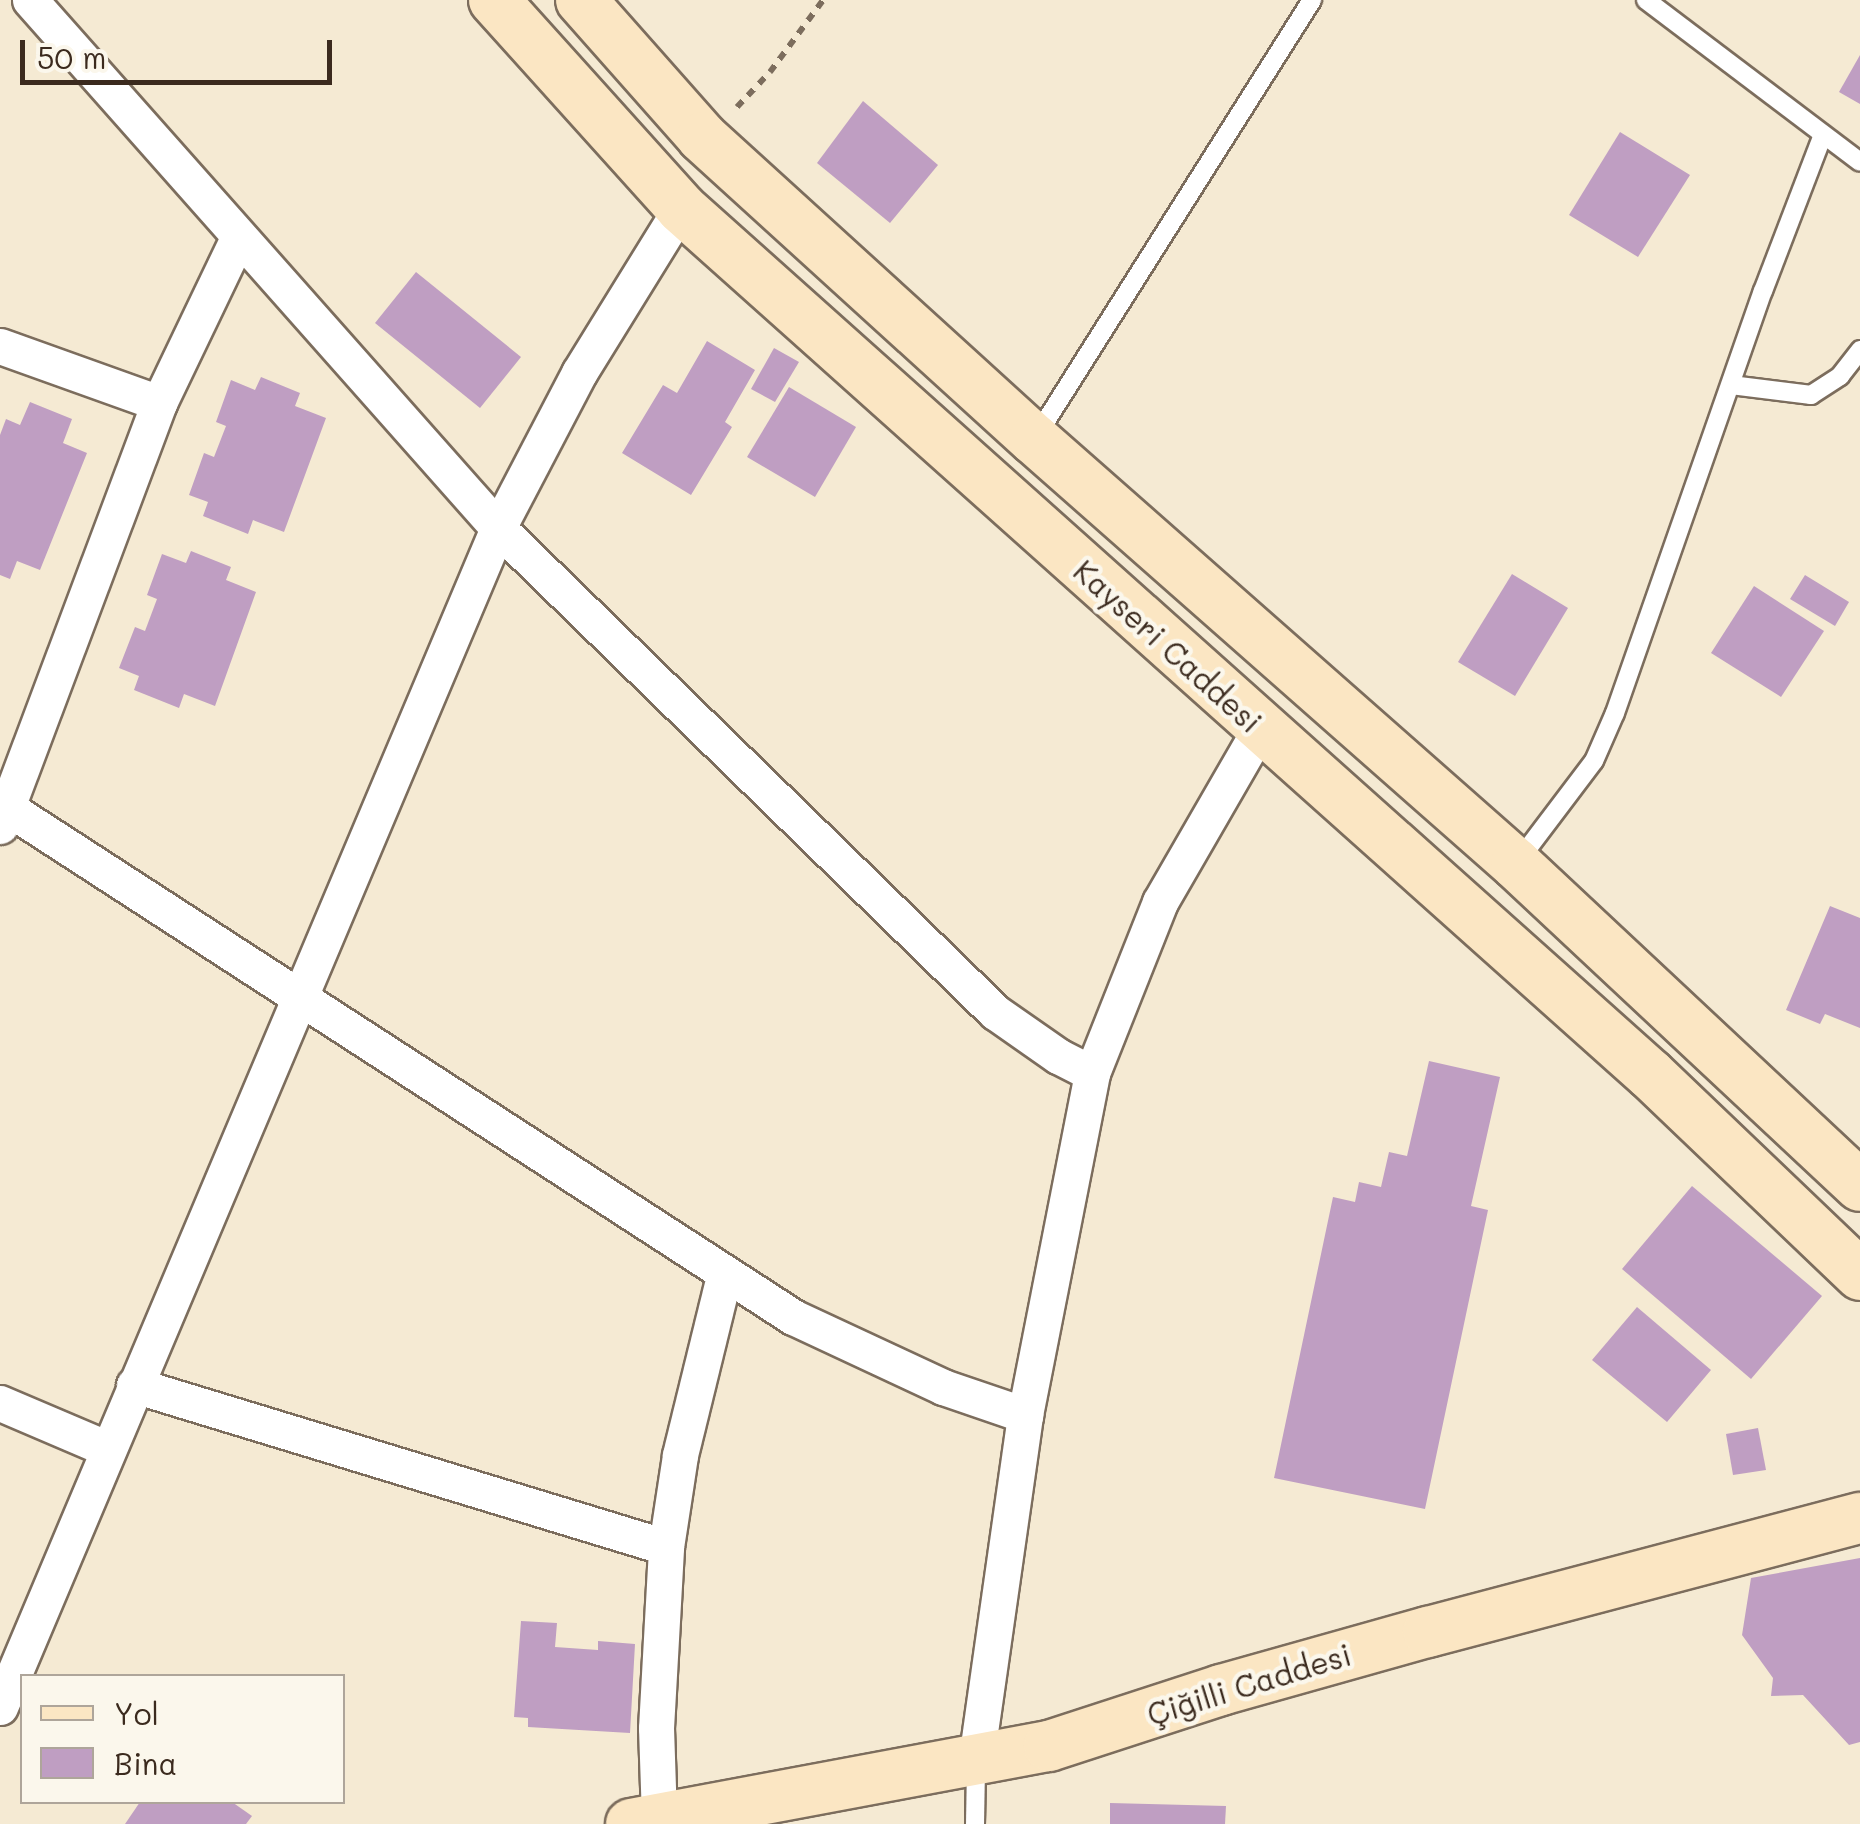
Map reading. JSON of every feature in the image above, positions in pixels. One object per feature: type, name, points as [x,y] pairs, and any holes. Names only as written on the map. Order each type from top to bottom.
[{"type":"main road","name":"Kayseri Caddesi","points":[[494,0],[681,208],[1650,1074],[1860,1275]]},
{"type":"main road","points":[[581,0],[702,137],[1034,439],[1516,864],[1860,1186]]},
{"type":"main road","name":"Çiğilli Caddesi","points":[[645,1821],[1050,1746],[1221,1690],[1447,1626],[1860,1518]]},
{"type":"street","points":[[30,0],[498,528],[996,1012],[1058,1056],[1092,1073]]},
{"type":"street","points":[[0,1707],[296,998],[498,528],[579,374],[681,208]]},
{"type":"street","points":[[238,238],[159,402],[2,813],[724,1276],[864,1354],[1025,1415]]},
{"type":"street","points":[[0,346],[159,402]]},
{"type":"street","points":[[976,1760],[1025,1415],[1092,1073],[1160,902],[1215,799],[1260,729]]},
{"type":"street","points":[[645,1821],[666,1547],[684,1437],[724,1276]]},
{"type":"street","points":[[134,1386],[666,1547]]},
{"type":"street","points":[[0,1402],[108,1449]]},
{"type":"lane","points":[[1034,439],[1312,0]]},
{"type":"lane","points":[[1646,0],[1822,137],[1860,162]]},
{"type":"lane","points":[[1516,864],[1567,802],[1601,745],[1642,643],[1822,137]]},
{"type":"lane","points":[[1731,385],[1811,395],[1840,376],[1860,350]]},
{"type":"lane","points":[[975,1824],[976,1760]]},
{"type":"path","points":[[702,137],[770,72],[823,0]]},
{"type":"building","points":[[1860,55],[1860,104],[1839,92]]},
{"type":"building","points":[[863,101],[938,165],[890,223],[817,163]]},
{"type":"building","points":[[1620,132],[1690,175],[1638,257],[1569,215]]},
{"type":"building","points":[[416,272],[521,357],[480,408],[375,323]]},
{"type":"building","points":[[707,341],[755,370],[725,422],[732,427],[691,495],[622,453],[663,385],[677,393]]},
{"type":"building","points":[[774,348],[799,362],[775,402],[751,389]]},
{"type":"building","points":[[261,377],[300,393],[295,406],[326,418],[284,532],[253,520],[248,534],[203,516],[208,502],[189,495],[204,453],[214,457],[226,426],[216,422],[231,380],[255,390]]},
{"type":"building","points":[[789,387],[856,427],[815,497],[747,457]]},
{"type":"building","points":[[30,402],[72,419],[63,443],[87,453],[40,570],[17,561],[10,579],[0,575],[0,435],[6,419],[20,425]]},
{"type":"building","points":[[191,551],[231,567],[226,580],[256,592],[215,706],[184,694],[179,708],[134,690],[139,676],[119,668],[135,627],[145,631],[157,599],[147,595],[162,554],[186,563]]},
{"type":"building","points":[[1512,574],[1568,608],[1515,696],[1458,662]]},
{"type":"building","points":[[1805,575],[1849,602],[1835,626],[1790,599]]},
{"type":"building","points":[[1754,586],[1824,631],[1781,697],[1711,653]]},
{"type":"building","points":[[1830,906],[1860,918],[1860,1028],[1825,1014],[1820,1024],[1786,1010]]},
{"type":"building","points":[[1429,1061],[1500,1077],[1471,1206],[1488,1210],[1425,1509],[1274,1478],[1333,1197],[1355,1202],[1359,1182],[1381,1187],[1389,1152],[1407,1156]]},
{"type":"building","points":[[1692,1186],[1822,1296],[1751,1379],[1622,1269]]},
{"type":"building","points":[[1637,1307],[1711,1370],[1667,1422],[1592,1360]]},
{"type":"building","points":[[1758,1428],[1766,1470],[1733,1475],[1726,1434]]},
{"type":"building","points":[[1860,1558],[1860,1742],[1849,1745],[1803,1695],[1771,1696],[1773,1678],[1742,1635],[1751,1578]]},
{"type":"building","points":[[521,1621],[557,1623],[555,1647],[598,1650],[598,1641],[635,1644],[630,1733],[528,1727],[528,1718],[514,1717]]},
{"type":"building","points":[[1110,1803],[1226,1806],[1225,1824],[1110,1824]]},
{"type":"building","points":[[139,1804],[235,1804],[252,1816],[246,1824],[125,1824]]}]
